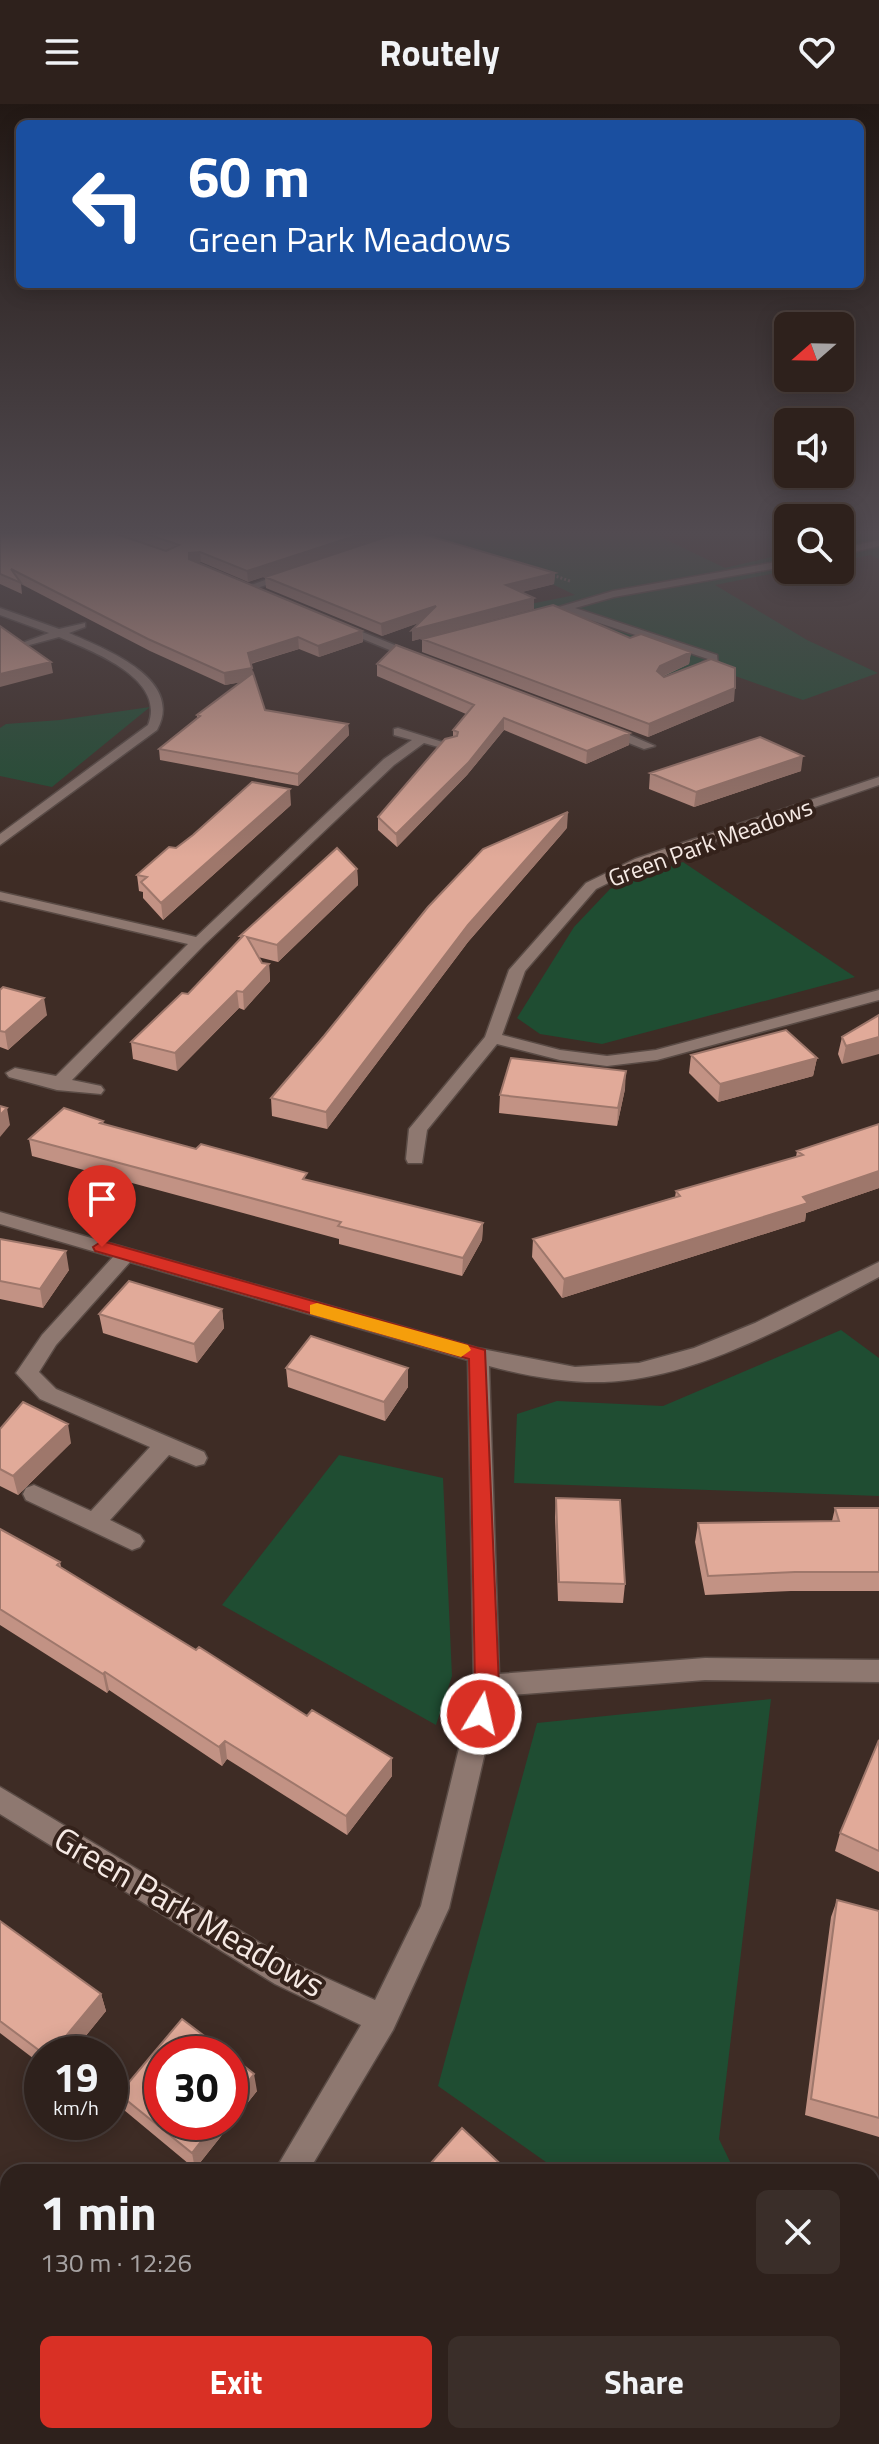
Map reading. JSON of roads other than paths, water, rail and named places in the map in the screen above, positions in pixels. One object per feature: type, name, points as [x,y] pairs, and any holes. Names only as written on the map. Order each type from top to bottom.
[{"type":"street","points":[[26,645],[43,639]]},
{"type":"street","points":[[0,841],[153,727],[159,710],[154,694],[127,665],[74,639]]},
{"type":"street","points":[[371,639],[429,662]]},
{"type":"street","points":[[659,639],[713,657],[714,663],[677,678]]},
{"type":"street","points":[[400,651],[414,647]]},
{"type":"street","points":[[591,724],[649,746]]},
{"type":"street","points":[[398,732],[449,746]]},
{"type":"street","points":[[57,1085],[199,942],[389,762],[421,739]]},
{"type":"street","name":"Green Park Meadows","points":[[493,1038],[517,970],[591,886],[640,862],[879,781]]},
{"type":"street","points":[[0,896],[199,942]]},
{"type":"street","points":[[415,1159],[418,1129],[493,1038],[560,1055],[607,1061],[657,1055],[879,995]]},
{"type":"street","points":[[15,1073],[57,1085],[95,1090]]},
{"type":"street","points":[[0,1218],[478,1355],[570,1375],[637,1371],[699,1354],[807,1307],[879,1269]]},
{"type":"street","points":[[127,1254],[49,1340],[27,1373],[48,1394],[196,1458]]},
{"type":"street","points":[[295,2164],[382,2019],[435,1908],[487,1686],[478,1355]]},
{"type":"street","points":[[93,1524],[165,1445]]},
{"type":"street","points":[[34,1494],[132,1541]]},
{"type":"street","points":[[487,1686],[705,1669],[879,1671]]},
{"type":"street","name":"Green Park Meadows","points":[[0,1799],[285,1974],[382,2019]]}]
